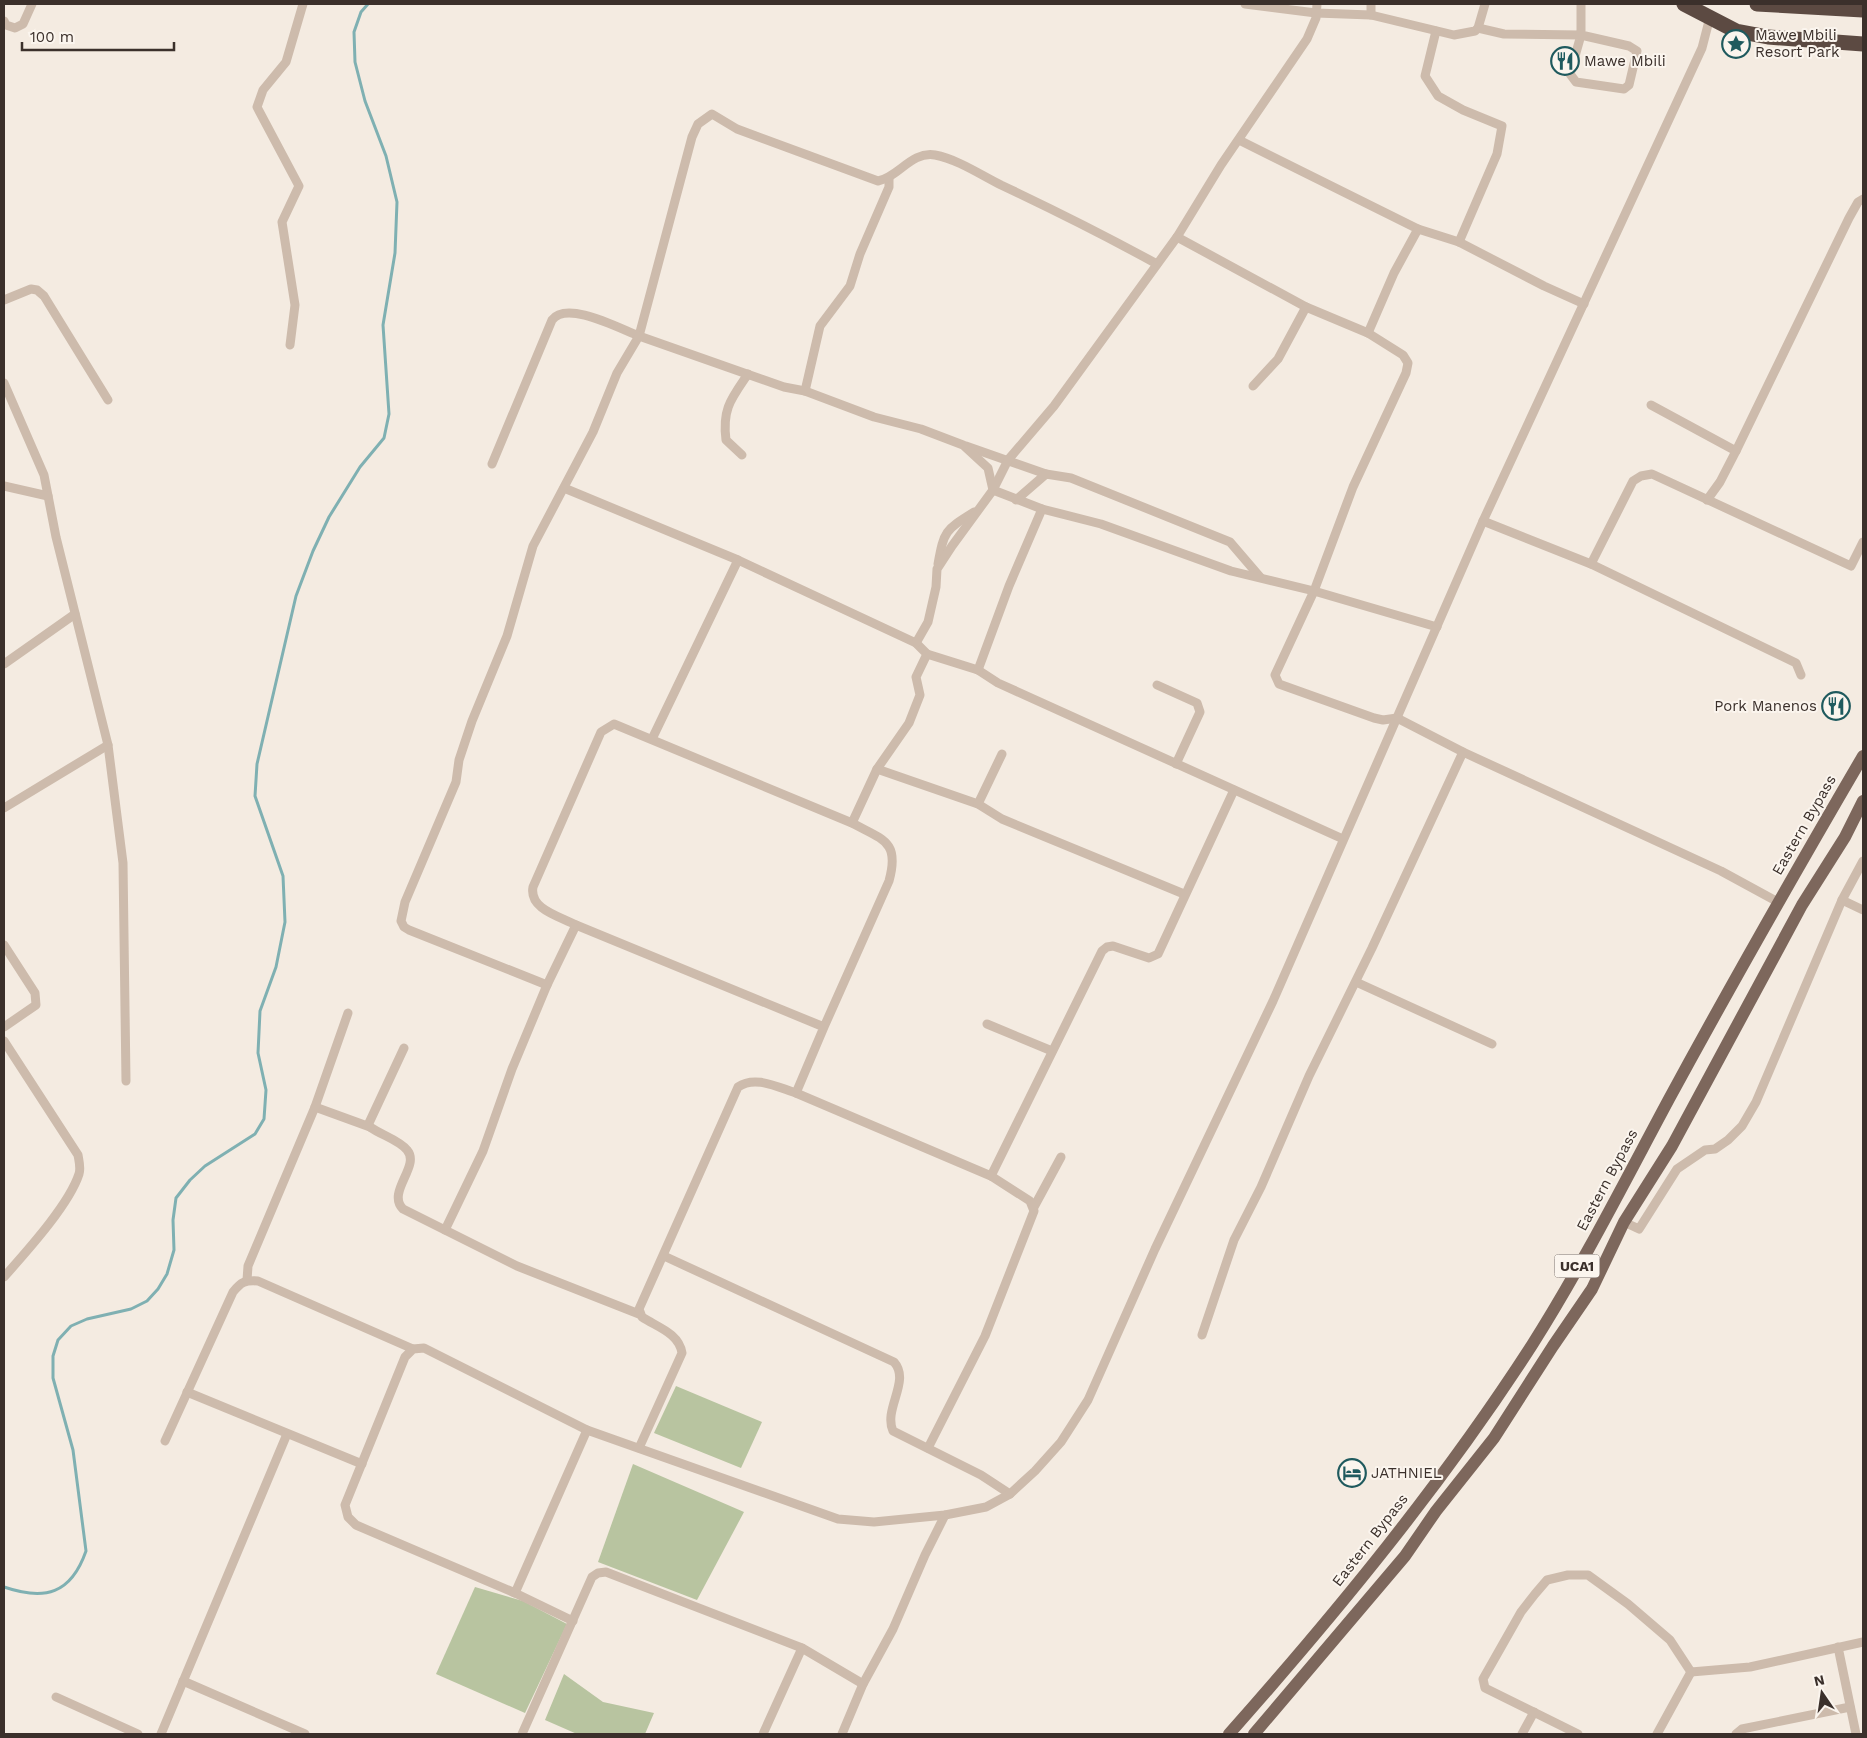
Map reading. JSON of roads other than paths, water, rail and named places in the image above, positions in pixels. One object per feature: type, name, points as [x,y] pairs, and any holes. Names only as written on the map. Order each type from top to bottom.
[{"type":"highway","points":[[1684,4],[1736,30],[1768,37],[1863,44]]},
{"type":"highway","points":[[1757,4],[1863,10]]},
{"type":"main road","name":"Eastern Bypass","points":[[1229,1734],[1300,1654],[1421,1502],[1532,1344],[1620,1193],[1687,1066],[1778,902],[1863,756]]},
{"type":"main road","name":"UCA1","points":[[1254,1734],[1398,1564],[1436,1511],[1494,1438],[1592,1289],[1624,1222],[1672,1146],[1802,905],[1845,837],[1863,801]]},
{"type":"main road","points":[[1761,934],[1782,944]]},
{"type":"street","points":[[4,21],[6,25],[15,28],[23,24],[32,4]]},
{"type":"street","points":[[290,345],[295,305],[282,222],[300,186],[258,107],[263,90],[286,62],[303,4]]},
{"type":"street","points":[[1245,4],[1317,8],[1371,15],[1454,35],[1471,33],[1478,28],[1485,4]]},
{"type":"street","points":[[1371,4],[1371,15]]},
{"type":"street","points":[[1478,28],[1504,34],[1581,35],[1634,48],[1636,51],[1630,85],[1624,89],[1576,82],[1572,79],[1570,74],[1581,35],[1581,4]]},
{"type":"street","points":[[916,643],[928,622],[936,587],[937,569],[993,490],[1008,460],[1054,406],[1177,237],[1307,39],[1317,8]]},
{"type":"street","points":[[572,1621],[515,1593],[356,1524],[348,1517],[345,1505],[405,1357],[413,1350],[424,1348],[587,1430],[838,1519],[874,1522],[946,1515],[986,1507],[1010,1494],[1036,1471],[1062,1442],[1088,1400],[1155,1249],[1273,1001],[1483,521],[1702,48],[1710,18]]},
{"type":"street","points":[[1436,31],[1425,76],[1438,96],[1463,110],[1502,126],[1497,154],[1459,242]]},
{"type":"street","points":[[547,985],[409,930],[400,921],[405,902],[456,782],[459,760],[472,721],[507,636],[533,546],[593,432],[617,373],[639,336],[692,137],[698,124],[712,114],[737,129],[878,181],[889,178],[912,160],[935,155],[960,165],[1078,222],[1157,264]]},
{"type":"street","points":[[1239,140],[1418,229],[1459,242],[1544,286],[1584,304]]},
{"type":"street","points":[[805,391],[820,326],[850,286],[860,254],[889,187],[889,178]]},
{"type":"street","points":[[1707,500],[1720,482],[1736,451],[1849,218],[1858,202],[1863,199]]},
{"type":"street","points":[[1368,333],[1394,274],[1418,229]]},
{"type":"street","points":[[1177,237],[1306,307],[1368,333],[1403,355],[1408,363],[1406,373],[1353,487],[1314,591],[1275,675],[1276,681],[1279,684],[1374,718],[1383,720],[1397,718],[1463,752],[1721,871],[1778,902]]},
{"type":"street","points":[[4,300],[30,289],[37,290],[44,296],[108,400]]},
{"type":"street","points":[[1253,386],[1278,359],[1306,307]]},
{"type":"street","points":[[492,464],[552,320],[558,314],[570,311],[748,374],[805,391],[874,417],[922,429],[1046,474],[1071,478],[1230,542],[1260,577]]},
{"type":"street","points":[[742,455],[726,440],[724,421],[728,404],[748,374]]},
{"type":"street","points":[[4,383],[44,475],[75,614],[108,745],[123,863],[126,1080]]},
{"type":"street","points":[[1651,405],[1736,451]]},
{"type":"street","points":[[963,445],[988,468],[993,490]]},
{"type":"street","points":[[1016,500],[1036,480],[1046,474]]},
{"type":"street","points":[[1591,564],[1633,481],[1641,476],[1652,474],[1851,566],[1863,542]]},
{"type":"street","points":[[4,486],[48,496]]},
{"type":"street","points":[[564,488],[738,560],[916,643],[927,654],[978,670],[998,682],[1343,839]]},
{"type":"street","points":[[993,490],[1042,509],[1101,524],[1231,571],[1314,591],[1437,628]]},
{"type":"street","points":[[978,670],[1009,586],[1042,509]]},
{"type":"street","points":[[1483,521],[1591,564],[1796,663],[1801,676]]},
{"type":"street","points":[[652,739],[738,560]]},
{"type":"street","points":[[4,664],[75,614]]},
{"type":"street","points":[[852,823],[877,769],[908,723],[920,695],[916,677],[927,654]]},
{"type":"street","points":[[1157,685],[1197,704],[1200,712],[1176,764]]},
{"type":"street","points":[[796,1092],[889,881],[893,867],[892,849],[883,840],[852,823],[652,739],[614,724],[601,732],[533,887],[531,896],[536,905],[576,925],[824,1028]]},
{"type":"street","points":[[4,808],[38,785],[108,745]]},
{"type":"street","points":[[1202,1335],[1234,1240],[1262,1187],[1309,1076],[1356,982],[1463,752]]},
{"type":"street","points":[[978,804],[1002,754]]},
{"type":"street","points":[[877,769],[978,804],[1002,819],[1184,894]]},
{"type":"street","points":[[991,1176],[1102,951],[1107,947],[1113,946],[1154,958],[1158,954],[1184,894],[1234,790]]},
{"type":"street","points":[[1624,1222],[1639,1229],[1677,1169],[1705,1150],[1715,1149],[1728,1140],[1742,1126],[1756,1102],[1842,900],[1863,861]]},
{"type":"street","points":[[1842,900],[1863,910]]},
{"type":"street","points":[[445,1230],[483,1151],[512,1069],[547,985],[576,925]]},
{"type":"street","points":[[4,945],[35,993],[36,1005],[4,1027]]},
{"type":"street","points":[[1356,982],[1492,1044]]},
{"type":"street","points":[[247,1280],[248,1266],[315,1107],[348,1013]]},
{"type":"street","points":[[987,1024],[1052,1051]]},
{"type":"street","points":[[4,1041],[78,1155],[80,1172],[72,1189],[31,1246],[4,1277]]},
{"type":"street","points":[[370,1127],[370,1122],[404,1048]]},
{"type":"street","points":[[639,1314],[639,1309],[738,1087],[746,1081],[754,1080],[796,1092],[991,1176],[1030,1201],[1034,1207]]},
{"type":"street","points":[[315,1107],[370,1127],[406,1149],[410,1155],[410,1163],[398,1196],[398,1204],[403,1209],[517,1266],[639,1314],[674,1336],[680,1342],[682,1353],[639,1448]]},
{"type":"street","points":[[928,1448],[985,1336],[1034,1207],[1061,1156]]},
{"type":"street","points":[[664,1256],[894,1362],[900,1374],[890,1424],[892,1430],[981,1476],[1010,1494]]},
{"type":"street","points":[[165,1441],[233,1292],[240,1283],[247,1280],[258,1281],[413,1350]]},
{"type":"street","points":[[187,1392],[362,1464]]},
{"type":"street","points":[[515,1593],[587,1430]]},
{"type":"street","points":[[161,1734],[287,1434]]},
{"type":"street","points":[[842,1734],[863,1684],[893,1629],[924,1555],[946,1515]]},
{"type":"street","points":[[522,1734],[592,1577],[598,1573],[606,1572],[802,1648],[863,1684]]},
{"type":"street","points":[[1578,1734],[1485,1688],[1483,1679],[1521,1612],[1547,1580],[1568,1575],[1588,1575],[1628,1604],[1670,1640],[1690,1672]]},
{"type":"street","points":[[1690,1672],[1750,1667],[1863,1642]]},
{"type":"street","points":[[763,1734],[802,1648]]},
{"type":"street","points":[[1838,1648],[1856,1734]]},
{"type":"street","points":[[1657,1734],[1690,1672]]},
{"type":"street","points":[[184,1681],[304,1734]]},
{"type":"street","points":[[56,1697],[138,1734]]},
{"type":"street","points":[[1736,1734],[1742,1729],[1850,1706]]},
{"type":"street","points":[[1522,1734],[1534,1712]]},
{"type":"waterway","points":[[4,1587],[32,1593],[44,1593],[55,1590],[73,1577],[86,1551],[73,1450],[53,1378],[53,1356],[58,1340],[71,1326],[87,1319],[131,1309],[147,1301],[158,1289],[167,1274],[174,1250],[173,1220],[176,1198],[190,1180],[205,1166],[255,1134],[264,1119],[266,1090],[258,1053],[260,1011],[276,967],[285,922],[283,876],[255,796],[257,764],[296,596],[313,551],[329,517],[360,467],[384,438],[389,414],[383,325],[395,253],[397,202],[386,156],[365,101],[355,62],[354,32],[361,12],[368,4]]},
{"type":"place","name":"Mawe Mbili Resort Park","points":[[1736,44]]},
{"type":"place","name":"Mawe Mbili","points":[[1565,61]]},
{"type":"place","name":"Pork Manenos","points":[[1836,706]]},
{"type":"place","name":"JATHNIEL","points":[[1352,1473]]}]
